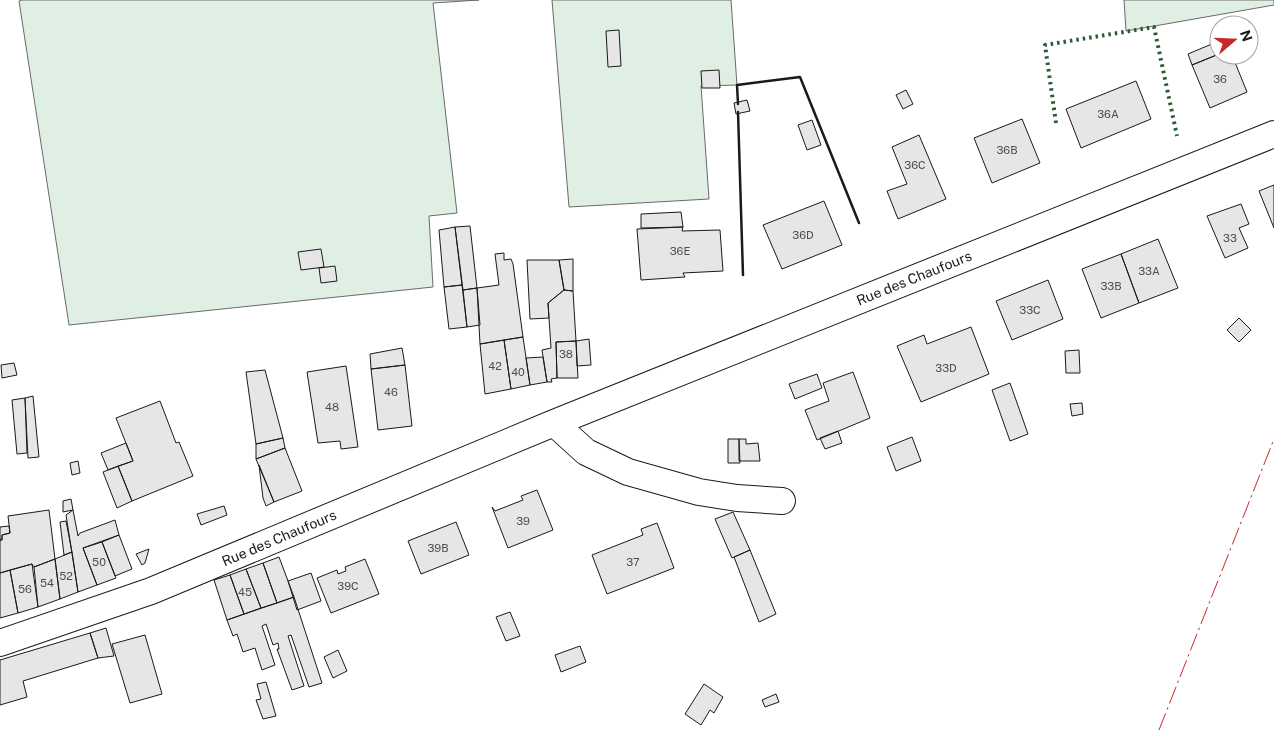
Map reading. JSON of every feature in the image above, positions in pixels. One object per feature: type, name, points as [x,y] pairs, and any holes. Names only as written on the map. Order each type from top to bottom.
[{"type":"street","name":"Rue des Chaufours","points":[[0,643],[151,591],[554,423],[1274,134]]},
{"type":"street","points":[[554,423],[586,452],[628,472],[699,492],[737,498],[782,501]]},
{"type":"green space","points":[[479,0],[433,3],[457,213],[429,216],[433,287],[69,325],[19,1]]},
{"type":"green space","points":[[552,0],[731,0],[737,85],[701,86],[709,199],[569,207]]},
{"type":"green space","points":[[1124,0],[1274,0],[1274,5],[1126,31]]},
{"type":"building","points":[[619,30],[621,66],[608,67],[606,31]]},
{"type":"building","points":[[1209,45],[1209,58],[1192,65],[1188,54]]},
{"type":"building","points":[[1209,58],[1209,65],[1236,65],[1247,92],[1210,108],[1192,65]]},
{"type":"building","points":[[719,70],[720,88],[702,88],[701,71]]},
{"type":"building","points":[[1136,81],[1151,119],[1081,148],[1066,109]]},
{"type":"building","points":[[906,90],[913,104],[903,109],[896,95]]},
{"type":"building","points":[[747,100],[750,111],[736,114],[734,103]]},
{"type":"building","points":[[1022,119],[1040,163],[992,183],[974,138]]},
{"type":"building","points":[[812,120],[821,145],[807,150],[798,125]]},
{"type":"building","points":[[919,135],[946,199],[898,219],[887,191],[907,184],[892,147]]},
{"type":"building","points":[[1274,185],[1274,228],[1259,191]]},
{"type":"building","points":[[824,201],[842,245],[782,269],[763,225]]},
{"type":"building","points":[[1241,204],[1249,224],[1239,228],[1248,248],[1225,258],[1207,216]]},
{"type":"building","points":[[681,212],[683,227],[641,228],[641,214]]},
{"type":"building","points":[[470,226],[477,288],[463,290],[455,227]]},
{"type":"building","points":[[455,227],[462,285],[444,287],[439,230]]},
{"type":"building","points":[[683,227],[682,231],[720,230],[723,271],[683,273],[685,277],[641,280],[637,229]]},
{"type":"building","points":[[1158,239],[1178,288],[1139,303],[1121,254]]},
{"type":"building","points":[[321,249],[324,267],[301,270],[298,252]]},
{"type":"building","points":[[504,253],[504,260],[511,259],[513,264],[523,337],[480,344],[477,288],[499,285],[495,254]]},
{"type":"building","points":[[1121,254],[1139,303],[1101,318],[1082,269]]},
{"type":"building","points":[[573,259],[573,291],[564,290],[559,260]]},
{"type":"building","points":[[527,260],[559,260],[564,290],[548,303],[549,318],[530,319]]},
{"type":"building","points":[[335,266],[337,281],[321,283],[319,268]]},
{"type":"building","points":[[1048,280],[1063,319],[1012,340],[996,301]]},
{"type":"building","points":[[462,285],[467,327],[449,329],[444,287]]},
{"type":"building","points":[[477,288],[480,325],[467,327],[463,290]]},
{"type":"building","points":[[564,290],[573,291],[576,341],[556,342],[557,378],[551,379],[552,382],[547,382],[542,350],[551,348],[548,303]]},
{"type":"building","points":[[1239,318],[1251,330],[1239,342],[1227,330]]},
{"type":"building","points":[[971,327],[989,374],[921,402],[897,346],[924,335],[927,344]]},
{"type":"building","points":[[523,337],[530,385],[511,389],[504,340]]},
{"type":"building","points":[[589,339],[591,365],[577,366],[576,341]]},
{"type":"building","points":[[504,340],[511,389],[485,394],[480,344]]},
{"type":"building","points":[[576,341],[578,378],[557,378],[556,342]]},
{"type":"building","points":[[402,348],[405,365],[371,369],[370,354]]},
{"type":"building","points":[[1079,350],[1080,373],[1066,373],[1065,351]]},
{"type":"building","points":[[543,357],[547,382],[530,385],[526,358]]},
{"type":"building","points":[[14,363],[17,375],[2,378],[1,365]]},
{"type":"building","points":[[405,365],[412,426],[378,430],[371,369]]},
{"type":"building","points":[[346,366],[358,447],[341,449],[340,441],[318,443],[307,372]]},
{"type":"building","points":[[265,370],[283,438],[256,444],[246,372]]},
{"type":"building","points":[[853,372],[870,418],[817,440],[805,410],[829,401],[823,383]]},
{"type":"building","points":[[817,374],[822,388],[795,399],[789,384]]},
{"type":"building","points":[[1010,383],[1028,434],[1010,441],[992,390]]},
{"type":"building","points":[[33,396],[39,457],[28,458],[25,398]]},
{"type":"building","points":[[25,398],[27,453],[17,454],[12,400]]},
{"type":"building","points":[[160,401],[176,443],[179,442],[193,476],[132,501],[118,466],[133,461],[116,418]]},
{"type":"building","points":[[1082,403],[1083,414],[1072,416],[1070,404]]},
{"type":"building","points":[[838,431],[842,443],[825,449],[820,438]]},
{"type":"building","points":[[912,437],[921,461],[896,471],[887,447]]},
{"type":"building","points":[[283,438],[285,448],[256,459],[256,444]]},
{"type":"building","points":[[728,439],[739,439],[740,463],[728,463]]},
{"type":"building","points":[[739,439],[746,439],[746,444],[758,443],[760,461],[739,461]]},
{"type":"building","points":[[126,443],[133,461],[108,470],[101,453]]},
{"type":"building","points":[[285,448],[302,491],[274,502],[256,459]]},
{"type":"building","points":[[78,461],[80,473],[72,475],[70,463]]},
{"type":"building","points":[[259,465],[274,502],[266,506],[263,498]]},
{"type":"building","points":[[118,466],[132,501],[117,508],[103,472]]},
{"type":"building","points":[[537,490],[553,530],[508,548],[492,507],[495,511],[523,500],[521,496]]},
{"type":"building","points":[[71,499],[73,510],[63,512],[63,501]]},
{"type":"building","points":[[224,506],[227,515],[201,525],[197,514]]},
{"type":"building","points":[[49,510],[55,559],[34,567],[32,564],[0,573],[0,540],[2,540],[2,535],[10,533],[8,516]]},
{"type":"building","points":[[73,510],[78,536],[80,533],[115,520],[119,535],[83,548],[97,585],[78,592],[66,515]]},
{"type":"building","points":[[733,512],[750,550],[732,558],[715,519]]},
{"type":"building","points":[[66,521],[72,552],[64,555],[60,522]]},
{"type":"building","points":[[456,522],[469,555],[421,574],[408,541]]},
{"type":"building","points":[[657,523],[674,568],[607,594],[592,555],[643,535],[641,529]]},
{"type":"building","points":[[9,526],[10,533],[2,535],[2,540],[0,540],[0,527]]},
{"type":"building","points":[[119,535],[132,569],[115,576],[102,542]]},
{"type":"building","points":[[102,542],[116,578],[97,585],[83,548]]},
{"type":"building","points":[[149,549],[145,563],[142,565],[136,554]]},
{"type":"building","points":[[750,550],[776,614],[759,622],[734,557]]},
{"type":"building","points":[[72,552],[78,592],[60,599],[55,559]]},
{"type":"building","points":[[279,557],[294,597],[277,603],[263,563]]},
{"type":"building","points":[[55,559],[60,599],[38,607],[34,567]]},
{"type":"building","points":[[365,559],[379,594],[331,613],[317,578],[337,570],[338,574],[346,571],[345,567]]},
{"type":"building","points":[[263,563],[277,603],[261,608],[246,569]]},
{"type":"building","points":[[32,564],[38,607],[18,613],[10,570]]},
{"type":"building","points":[[246,569],[261,608],[244,614],[230,575]]},
{"type":"building","points":[[10,570],[18,613],[0,618],[0,573]]},
{"type":"building","points":[[311,573],[321,601],[297,610],[288,581]]},
{"type":"building","points":[[230,575],[244,614],[227,620],[214,580]]},
{"type":"building","points":[[294,597],[322,683],[309,687],[291,635],[288,636],[304,686],[292,690],[277,649],[279,649],[278,643],[273,645],[266,624],[262,626],[275,665],[262,670],[255,648],[243,652],[237,634],[233,636],[227,620]]},
{"type":"building","points":[[510,612],[520,636],[506,641],[496,617]]},
{"type":"building","points":[[106,628],[114,656],[98,658],[90,633]]},
{"type":"building","points":[[90,633],[98,658],[23,681],[27,697],[0,705],[0,660]]},
{"type":"building","points":[[145,635],[162,694],[130,703],[112,644]]},
{"type":"building","points":[[580,646],[586,662],[561,672],[555,655]]},
{"type":"building","points":[[338,650],[347,671],[333,678],[324,657]]},
{"type":"building","points":[[266,682],[276,716],[263,719],[256,700],[261,699],[257,684]]},
{"type":"building","points":[[704,684],[723,697],[714,713],[710,710],[701,725],[685,714]]},
{"type":"building","points":[[776,694],[779,702],[765,707],[762,700]]},
{"type":"hedge","points":[[1056,123],[1045,45],[1154,27],[1177,136]]},
{"type":"wall","points":[[738,104],[737,85],[800,77],[859,223]]},
{"type":"wall","points":[[738,112],[743,275]]},
{"type":"power","points":[[1159,730],[1274,439]]}]
